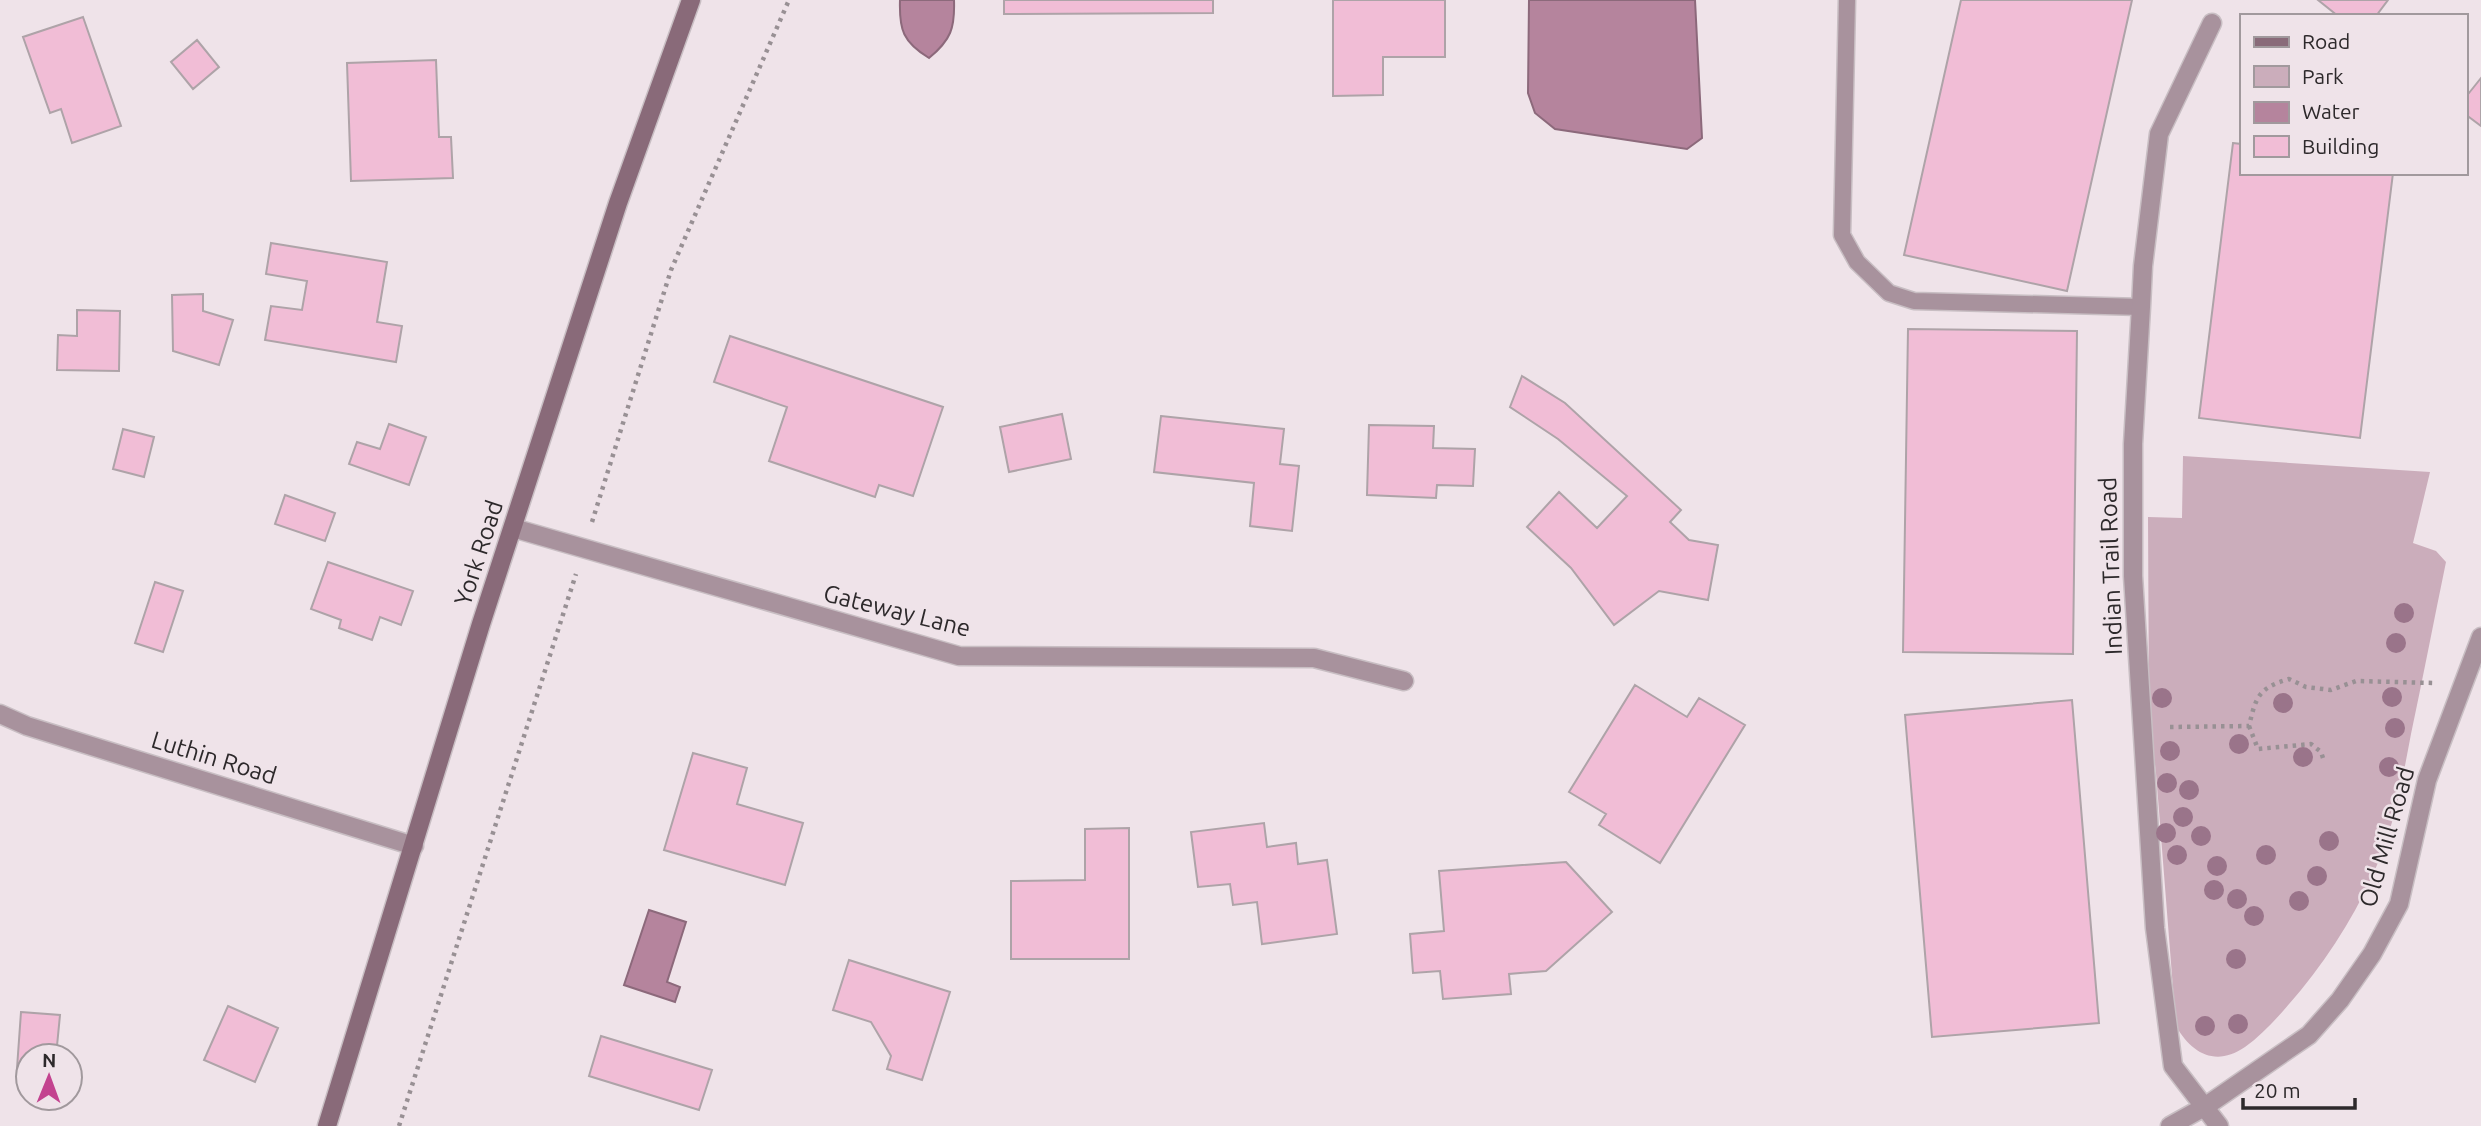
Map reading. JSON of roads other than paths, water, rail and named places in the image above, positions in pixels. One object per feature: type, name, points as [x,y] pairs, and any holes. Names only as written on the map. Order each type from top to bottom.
[{"type":"main road","name":"York Road","points":[[327,1126],[513,528],[618,203],[691,0]]},
{"type":"street","name":"Indian Trail Road","points":[[2213,23],[2159,134],[2140,307],[2133,444],[2133,563],[2155,928],[2172,1066],[2219,1126]]},
{"type":"street","name":"Gateway Lane","points":[[513,528],[959,656],[1314,659],[1404,681]]},
{"type":"street","name":"Old Mill Road","points":[[2170,1126],[2206,1107],[2309,1035],[2340,1000],[2372,954],[2399,904],[2427,780],[2481,637]]},
{"type":"street","name":"Luthin Road","points":[[0,714],[27,726],[414,846]]},
{"type":"lane","points":[[1847,0],[1842,235],[1857,262],[1889,293],[1914,302],[2140,307]]},
{"type":"water","points":[[900,0],[954,0],[954,18],[950,33],[929,58],[913,46],[904,34],[900,19]]},
{"type":"water","points":[[1529,0],[1695,0],[1702,138],[1687,149],[1555,129],[1535,113],[1528,93]]},
{"type":"water","points":[[649,910],[686,922],[667,982],[680,987],[675,1002],[624,985]]}]
